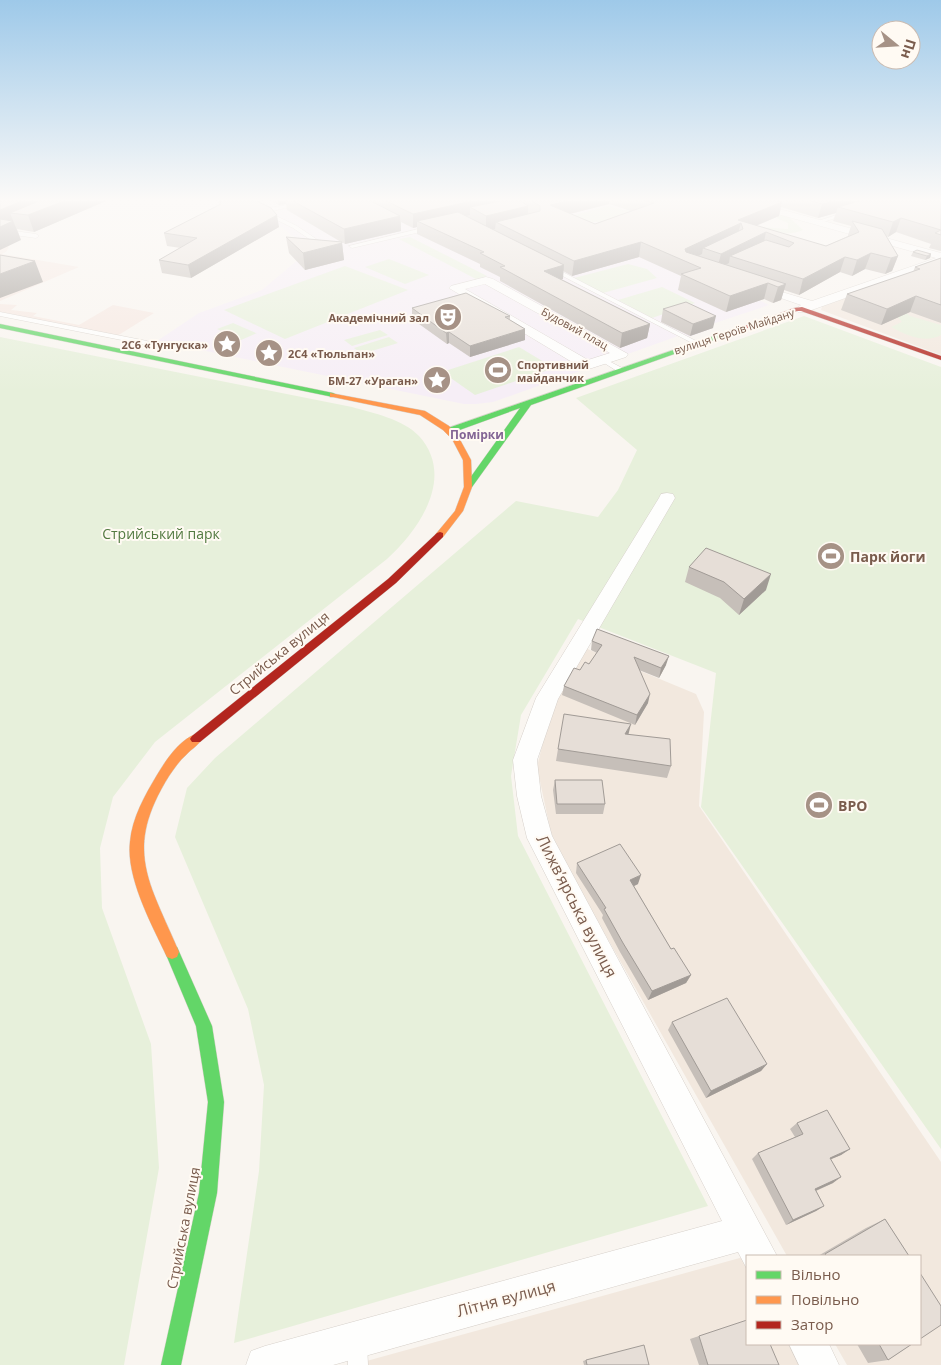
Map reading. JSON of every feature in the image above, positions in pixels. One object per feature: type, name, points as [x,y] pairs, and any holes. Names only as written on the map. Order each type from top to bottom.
[{"type":"main road","name":"вулиця Героїв Майдану","points":[[450,430],[620,369],[807,307],[941,358]]},
{"type":"main road","name":"Стрийська вулиця","points":[[0,326],[409,410],[435,419],[450,430],[460,443],[466,457],[469,486],[464,501],[457,516],[420,558],[178,754],[156,787],[143,817],[136,849],[144,889],[204,1026],[216,1102],[208,1193],[171,1365]]},
{"type":"main road","points":[[469,486],[528,403]]},
{"type":"street","points":[[741,283],[807,307],[923,265]]},
{"type":"street","name":"Будовий плац","points":[[486,280],[621,354],[603,360],[587,365],[455,288],[486,280]]},
{"type":"street","name":"Лижвʼярська вулиця","points":[[667,498],[547,698],[525,760],[529,796],[540,838],[753,1244]]},
{"type":"street","name":"Літня вулиця","points":[[265,1365],[357,1352],[753,1244]]},
{"type":"street","points":[[809,1345],[820,1365]]},
{"type":"lane","points":[[546,265],[696,343]]},
{"type":"lane","points":[[0,314],[147,343]]},
{"type":"lane","points":[[603,360],[620,369]]},
{"type":"shaded area","points":[[0,265],[65,265],[79,267],[0,301]]},
{"type":"shaded area","points":[[292,265],[685,265],[769,305],[709,325],[713,328],[689,337],[681,335],[493,402],[476,404],[464,404],[157,341],[199,313],[262,290]]},
{"type":"shaded area","points":[[936,265],[941,265],[941,355],[821,310],[822,306]]},
{"type":"shaded area","points":[[0,304],[17,305],[11,310],[37,313],[33,316],[79,325],[113,305],[154,313],[117,336],[0,313]]},
{"type":"shaded area","points":[[585,648],[696,694],[704,712],[699,806],[941,1162],[941,1365],[847,1365],[836,1345],[921,1345],[921,1255],[786,1255],[571,874],[551,833],[537,767],[554,697]]},
{"type":"shaded area","points":[[746,1256],[746,1345],[794,1345],[804,1365],[352,1365]]},
{"type":"green space","points":[[372,265],[403,265],[429,275],[405,284],[365,267]]},
{"type":"green space","points":[[448,265],[465,265],[487,276],[476,279]]},
{"type":"green space","points":[[631,265],[647,269],[657,278],[603,293],[574,278]]},
{"type":"green space","points":[[345,266],[408,290],[285,339],[224,310]]},
{"type":"green space","points":[[662,287],[695,303],[652,318],[618,300]]},
{"type":"green space","points":[[904,310],[910,316],[941,325],[941,335],[935,338],[922,339],[891,327],[902,322],[898,317]]},
{"type":"green space","points":[[804,316],[941,367],[941,1149],[701,807],[716,673],[578,619],[521,715],[511,776],[518,836],[708,1206],[234,1343],[259,1171],[264,1085],[248,1009],[175,837],[187,788],[215,758],[516,501],[598,517],[618,490],[637,450],[576,398]]},
{"type":"green space","points":[[233,323],[257,333],[241,340],[217,329]]},
{"type":"green space","points":[[380,330],[388,335],[352,346],[344,340]]},
{"type":"green space","name":"Стрийський парк","points":[[0,337],[352,407],[378,414],[405,425],[419,436],[430,452],[434,468],[434,485],[429,502],[411,533],[399,547],[387,559],[155,742],[113,797],[100,848],[102,908],[151,1044],[159,1168],[124,1365],[0,1365]]},
{"type":"green space","points":[[389,337],[398,343],[362,354],[354,348]]},
{"type":"green space","name":"Спортивний майданчик","points":[[519,347],[554,368],[475,395],[442,372]]},
{"type":"building","points":[[0,265],[25,265],[0,274]]},
{"type":"building","points":[[502,265],[563,265],[544,271],[650,324],[622,333],[500,267],[505,266]]},
{"type":"building","points":[[693,265],[726,265],[786,284],[778,287],[768,283],[730,296],[681,274],[701,268]]},
{"type":"building","points":[[758,265],[830,265],[803,279]]},
{"type":"building","points":[[922,265],[941,265],[941,305],[916,296],[887,309],[847,294],[920,269],[915,267]]},
{"type":"building","points":[[466,293],[510,316],[505,317],[525,329],[470,346],[449,332],[446,333],[412,308]]},
{"type":"building","points":[[686,302],[716,316],[693,324],[663,309]]},
{"type":"building","points":[[706,548],[771,574],[744,599],[724,582],[689,567]]},
{"type":"building","points":[[597,629],[669,656],[661,668],[634,657],[650,694],[637,715],[564,686],[574,668],[580,670],[585,662],[589,664],[602,645],[592,641]]},
{"type":"building","points":[[564,714],[631,724],[625,734],[670,739],[671,766],[558,749]]},
{"type":"building","points":[[555,780],[602,780],[605,804],[557,804]]},
{"type":"building","points":[[620,844],[641,875],[630,880],[671,949],[674,948],[691,975],[652,991],[604,909],[606,908],[577,863]]},
{"type":"building","points":[[727,998],[767,1064],[711,1091],[672,1022]]},
{"type":"building","points":[[827,1110],[850,1149],[830,1158],[841,1177],[815,1189],[824,1206],[793,1220],[758,1153],[803,1134],[797,1123]]},
{"type":"building","points":[[885,1219],[908,1255],[826,1255]]},
{"type":"building","points":[[921,1275],[941,1306],[941,1325],[921,1338]]},
{"type":"building","points":[[746,1320],[746,1345],[770,1345],[779,1365],[708,1365],[699,1336]]},
{"type":"building","points":[[644,1345],[649,1365],[587,1365],[586,1360]]},
{"type":"building","points":[[880,1345],[910,1345],[888,1360]]},
{"type":"traffic: fast","points":[[0,326],[333,395]]},
{"type":"traffic: fast","points":[[451,430],[734,331]]},
{"type":"traffic: fast","points":[[469,485],[528,403]]},
{"type":"traffic: fast","points":[[171,1365],[208,1193],[216,1102],[204,1026],[172,952]]},
{"type":"traffic: slow","points":[[333,395],[422,413],[446,428],[455,438],[467,460],[468,487],[459,511],[440,535]]},
{"type":"traffic: slow","points":[[172,952],[145,890],[138,864],[137,840],[144,814],[157,786],[172,762],[196,739]]},
{"type":"traffic: jam","points":[[734,331],[796,309],[802,309],[941,358]]},
{"type":"traffic: jam","points":[[196,739],[392,581],[440,535]]},
{"type":"place","name":"Академічний зал","points":[[448,317]]},
{"type":"place","name":"2С6 «Тунгуска»","points":[[227,344]]},
{"type":"place","name":"2С4 «Тюльпан»","points":[[269,353]]},
{"type":"place","name":"Спортивний майданчик","points":[[498,370]]},
{"type":"place","name":"БМ-27 «Ураган»","points":[[437,380]]},
{"type":"place","name":"Парк йоги","points":[[831,556]]},
{"type":"place","name":"ВРО","points":[[819,805]]},
{"type":"district","name":"Помірки","points":[[477,434]]}]
